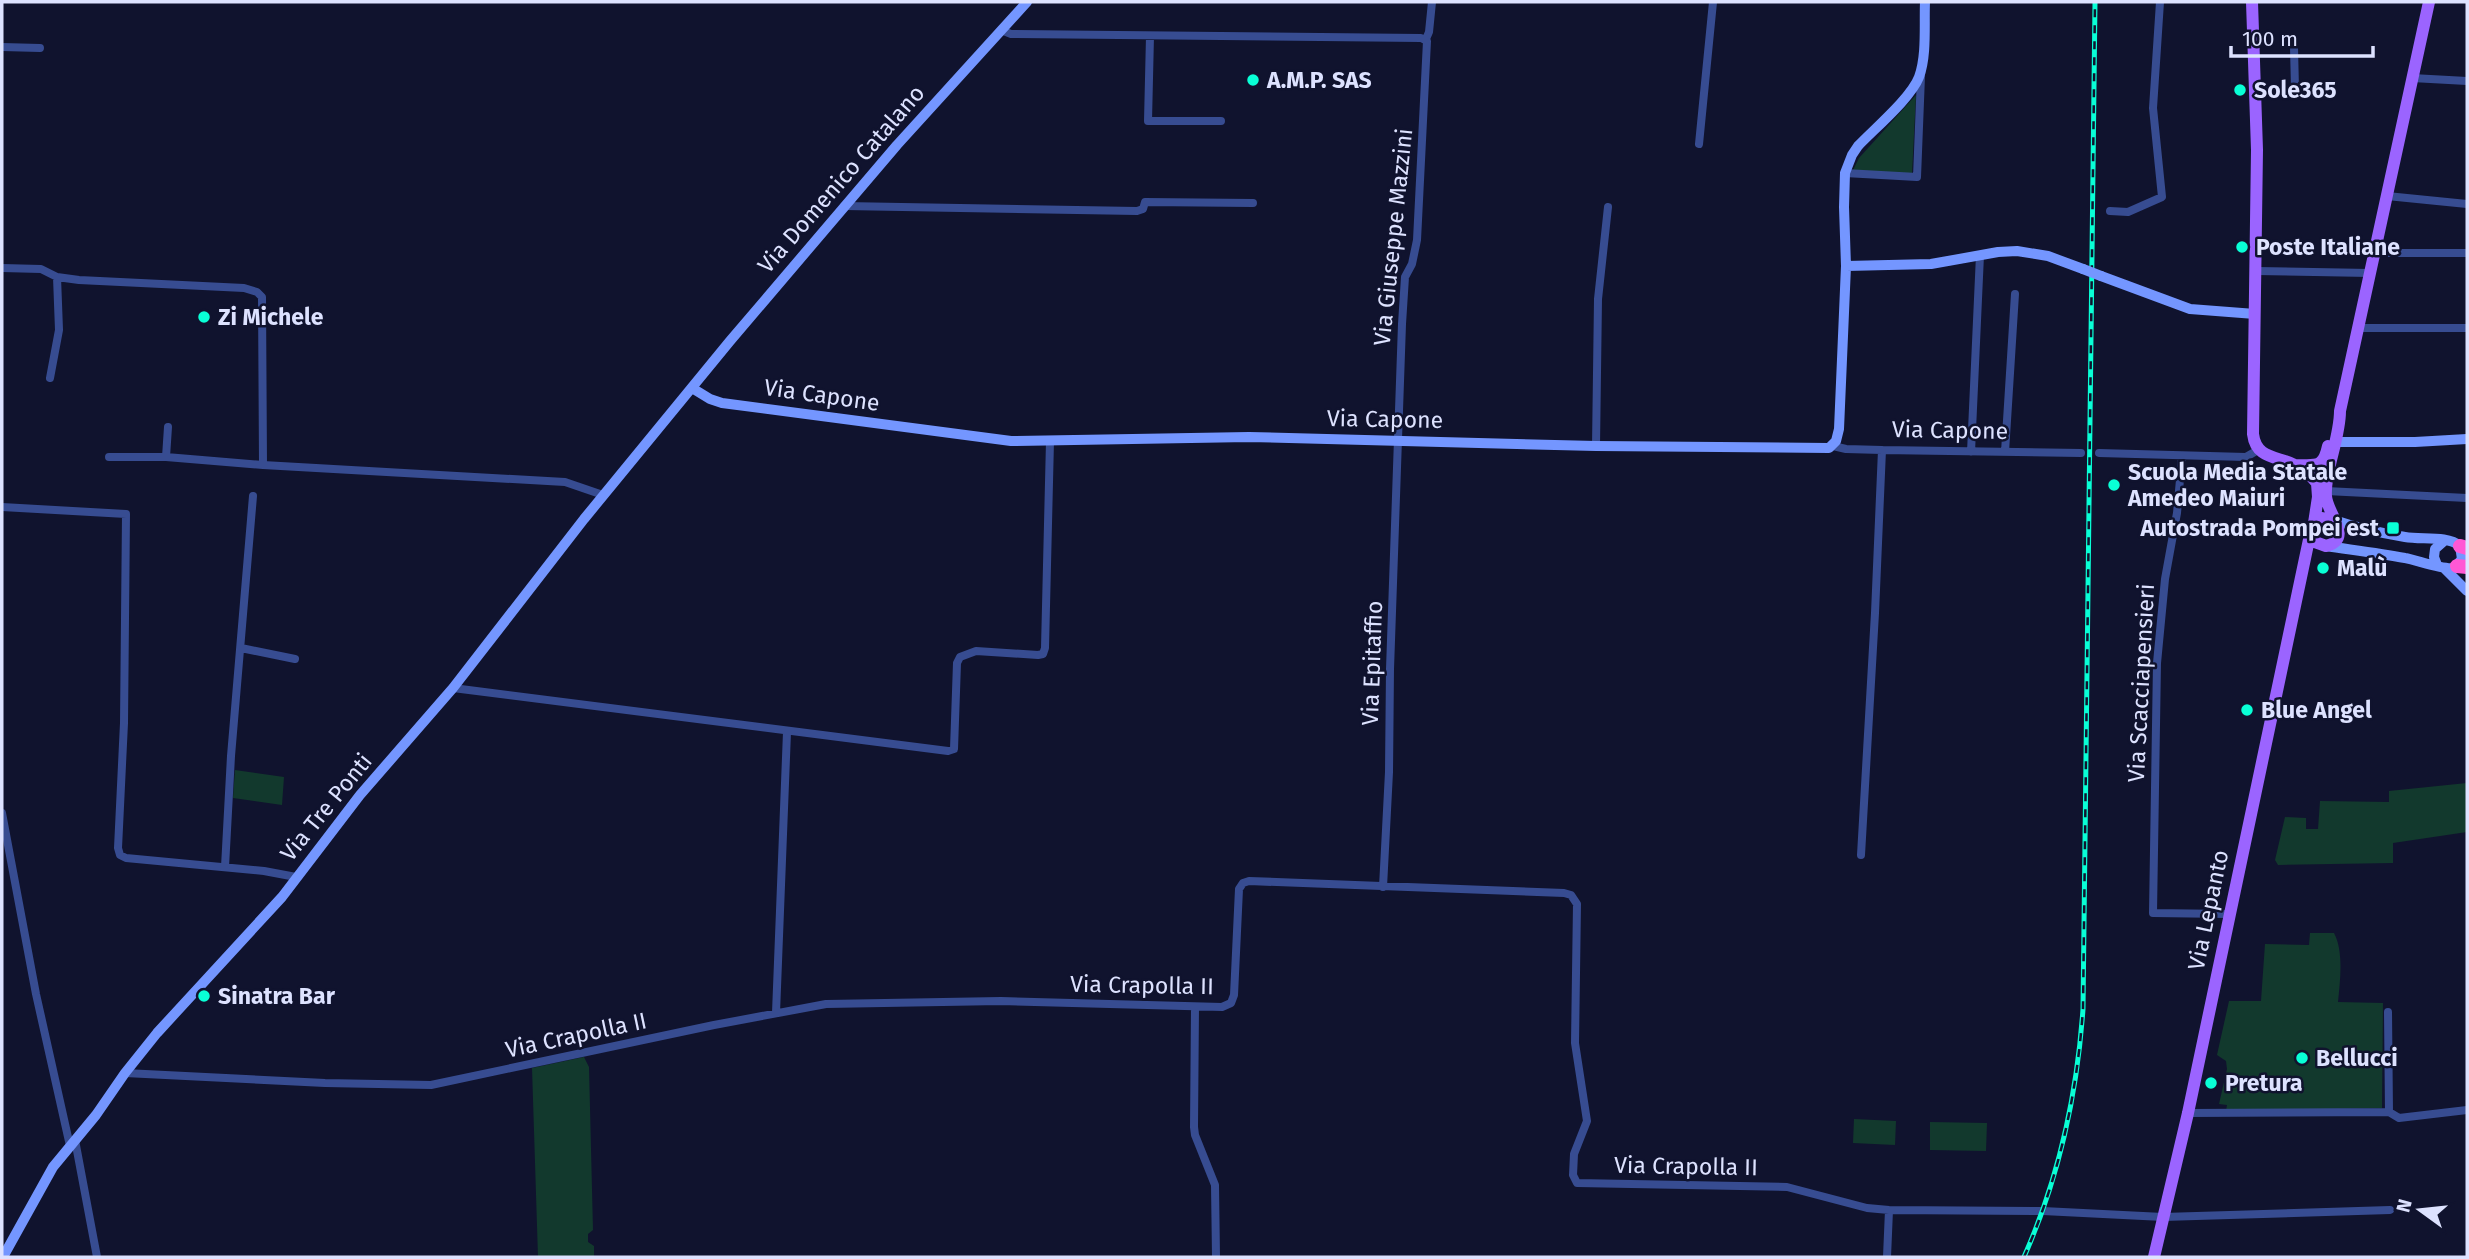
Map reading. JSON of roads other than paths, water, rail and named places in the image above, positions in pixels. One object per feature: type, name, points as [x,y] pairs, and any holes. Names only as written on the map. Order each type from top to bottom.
[{"type":"main road","points":[[2252,2],[2256,91],[2256,271],[2252,407],[2254,441],[2258,450],[2270,457],[2295,465],[2316,465],[2325,460],[2333,426],[2340,411]]},
{"type":"main road","points":[[2334,520],[2321,518],[2312,528],[2315,542],[2324,546],[2334,543],[2339,536],[2339,527],[2327,503],[2326,491],[2340,427],[2340,411],[2429,2]]},
{"type":"main road","name":"Via Lepanto","points":[[2154,1257],[2188,1113],[2228,914],[2312,528],[2318,486],[2312,477],[2295,465]]},
{"type":"main road","name":"Via Lepanto","points":[[2302,571],[2324,546]]},
{"type":"street","name":"Via Domenico Catalano","points":[[692,388],[845,206],[1027,2]]},
{"type":"street","name":"Via Giuseppe Mazzini","points":[[1399,440],[1405,277],[1412,264],[1417,240],[1428,43],[1426,39],[1432,2]]},
{"type":"street","points":[[1699,144],[1713,2]]},
{"type":"street","points":[[1845,173],[1917,177],[1925,2]]},
{"type":"street","points":[[2110,211],[2128,212],[2162,197],[2153,108],[2160,2]]},
{"type":"street","points":[[1001,30],[1011,34],[1426,39]]},
{"type":"street","points":[[1150,36],[1148,121],[1222,121]]},
{"type":"street","points":[[2,47],[40,48]]},
{"type":"street","points":[[2294,47],[2294,89]]},
{"type":"street","points":[[1833,446],[1839,429],[1846,266],[1845,173],[1858,146],[1914,86],[1922,67]]},
{"type":"street","points":[[2412,78],[2467,81]]},
{"type":"street","points":[[2256,91],[2316,88]]},
{"type":"street","points":[[2387,195],[2467,204]]},
{"type":"street","points":[[845,206],[1137,211],[1143,209],[1145,202],[1253,203]]},
{"type":"street","points":[[1596,446],[1598,299],[1608,207]]},
{"type":"street","points":[[1846,266],[1931,264],[1998,251],[2027,252],[2048,256],[2190,309],[2255,314]]},
{"type":"street","points":[[2375,253],[2467,253]]},
{"type":"street","points":[[1971,452],[1980,255]]},
{"type":"street","points":[[2,268],[41,269],[57,277],[244,288],[257,292],[262,297],[263,465]]},
{"type":"street","points":[[2256,271],[2370,273]]},
{"type":"street","points":[[50,378],[59,330],[57,277]]},
{"type":"street","points":[[2005,452],[2015,294]]},
{"type":"street","points":[[2358,328],[2467,328]]},
{"type":"street","name":"Via Capone","points":[[692,388],[722,403],[1011,441],[1186,437],[1816,450],[1833,446],[1881,450],[2081,453]]},
{"type":"street","name":"Via Tre Ponti","points":[[2,1257],[53,1167],[96,1115],[125,1073],[180,1005],[282,897],[360,795],[453,688],[603,495],[692,388]]},
{"type":"street","points":[[166,457],[168,427]]},
{"type":"street","points":[[2337,442],[2467,439]]},
{"type":"street","name":"Via Epitaffio","points":[[1382,887],[1389,772],[1390,669],[1399,440]]},
{"type":"street","points":[[453,688],[787,732],[948,751],[954,749],[957,663],[960,657],[976,651],[1038,655],[1043,654],[1045,648],[1050,441]]},
{"type":"street","points":[[1861,855],[1881,450]]},
{"type":"street","points":[[2099,453],[2246,457],[2258,450]]},
{"type":"street","points":[[109,457],[166,457],[565,482],[603,495]]},
{"type":"street","name":"Via Scacciapensieri","points":[[2182,457],[2165,579],[2157,663],[2153,913],[2228,914]]},
{"type":"street","points":[[2326,491],[2467,498]]},
{"type":"street","points":[[225,867],[231,756],[253,496]]},
{"type":"street","points":[[2,506],[126,514],[124,723],[118,849],[120,855],[126,858],[296,877]]},
{"type":"street","points":[[2334,520],[2388,534],[2453,541],[2464,547],[2463,554],[2452,567]]},
{"type":"street","points":[[2444,541],[2435,549],[2434,557],[2452,567],[2467,588]]},
{"type":"street","points":[[2324,546],[2452,567]]},
{"type":"street","points":[[241,648],[295,659]]},
{"type":"street","points":[[776,1013],[787,732]]},
{"type":"street","points":[[2,813],[36,994],[97,1257]]},
{"type":"street","name":"Via Crapolla II","points":[[125,1073],[325,1083],[431,1085],[776,1013],[845,1003],[1001,1001],[1222,1007],[1231,1003],[1234,995],[1239,889],[1243,883],[1250,881],[1564,893],[1575,899],[1577,904],[1575,1044],[1587,1121],[1574,1154],[1573,1175],[1577,1183],[1787,1187],[1867,1208],[1889,1210],[2043,1211],[2163,1217],[2390,1210]]},
{"type":"street","points":[[1195,1007],[1194,1126],[1215,1185],[1216,1257]]},
{"type":"street","points":[[2388,1012],[2389,1112]]},
{"type":"street","points":[[2188,1113],[2389,1112],[2399,1118],[2467,1110]]},
{"type":"street","points":[[1887,1257],[1889,1210]]},
{"type":"railway","points":[[2024,1257],[2047,1197],[2064,1136],[2076,1073],[2083,1009],[2095,2]]},
{"type":"place","name":"A.M.P. SAS","points":[[1253,80]]},
{"type":"place","name":"Sole365","points":[[2240,90]]},
{"type":"place","name":"Poste Italiane","points":[[2242,247]]},
{"type":"place","name":"Zi Michele","points":[[204,317]]},
{"type":"place","name":"Scuola Media Statale Amedeo Maiuri","points":[[2114,485]]},
{"type":"place","name":"Autostrada Pompei est","points":[[2393,528]]},
{"type":"place","name":"Malù","points":[[2323,568]]},
{"type":"place","name":"Blue Angel","points":[[2247,710]]},
{"type":"place","name":"Sinatra Bar","points":[[204,996]]},
{"type":"place","name":"Bellucci","points":[[2302,1058]]},
{"type":"place","name":"Pretura","points":[[2211,1083]]}]
